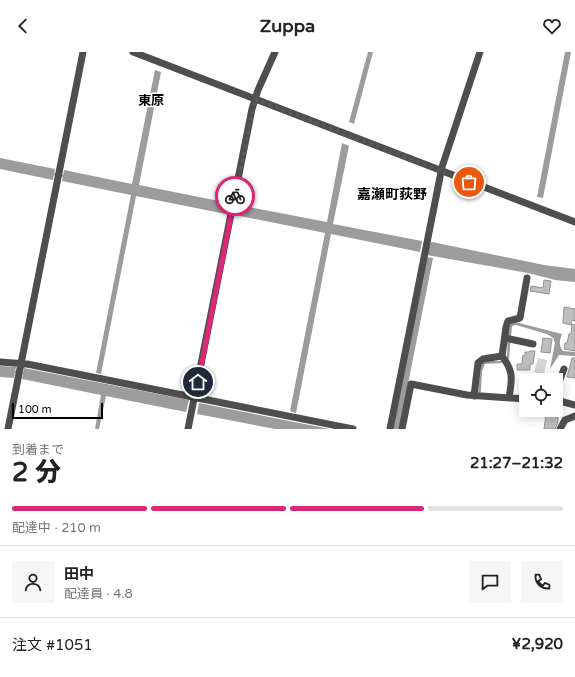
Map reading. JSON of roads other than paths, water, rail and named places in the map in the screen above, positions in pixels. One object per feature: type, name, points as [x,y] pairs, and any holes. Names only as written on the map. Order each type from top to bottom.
[{"type":"street","points":[[8,429],[83,52]]},
{"type":"street","points":[[133,52],[575,222]]},
{"type":"street","points":[[188,429],[255,99],[275,52]]},
{"type":"street","points":[[390,429],[441,171],[480,52]]},
{"type":"street","points":[[509,398],[512,380],[511,371],[505,359],[508,339],[508,321],[520,318],[527,278]]},
{"type":"street","points":[[508,339],[533,344]]},
{"type":"street","points":[[474,396],[478,363],[483,358],[505,359]]},
{"type":"street","points":[[0,362],[20,370],[193,404],[353,429]]},
{"type":"street","points":[[562,373],[564,368]]},
{"type":"street","points":[[402,429],[411,384],[474,396],[519,399]]},
{"type":"street","points":[[563,402],[575,405]]},
{"type":"street","points":[[560,429],[565,420],[575,416]]},
{"type":"waterway","points":[[54,174],[63,176]]},
{"type":"waterway","points":[[15,372],[23,373]]},
{"type":"district","name":"東原","points":[[151,101]]},
{"type":"district","name":"嘉瀬町荻野","points":[[392,194]]}]
